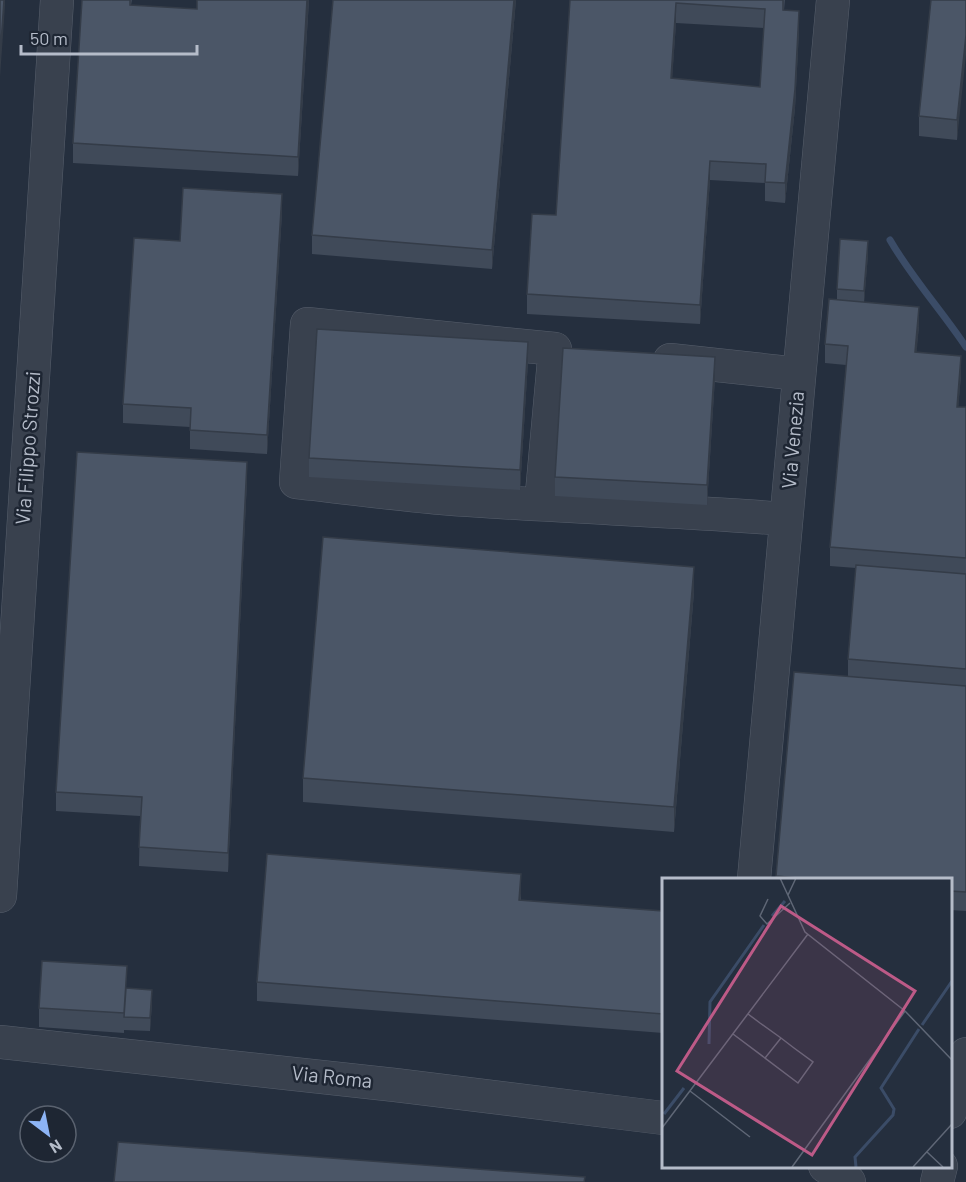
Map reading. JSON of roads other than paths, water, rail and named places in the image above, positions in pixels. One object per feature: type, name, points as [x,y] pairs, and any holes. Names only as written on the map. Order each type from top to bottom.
[{"type":"street","name":"Via Filippo Strozzi","points":[[0,896],[57,0]]},
{"type":"street","name":"Via Venezia","points":[[754,878],[833,0]]},
{"type":"street","points":[[541,504],[567,350],[308,324],[296,482],[440,498],[786,519]]},
{"type":"street","points":[[639,357],[799,374]]},
{"type":"street","name":"Via Roma","points":[[0,1042],[384,1083],[662,1118]]},
{"type":"street","points":[[951,1105],[959,1064],[966,1054]]},
{"type":"street","points":[[826,1167],[849,1182]]},
{"type":"street","points":[[937,1182],[941,1167]]},
{"type":"waterway","points":[[890,240],[966,347]]}]
